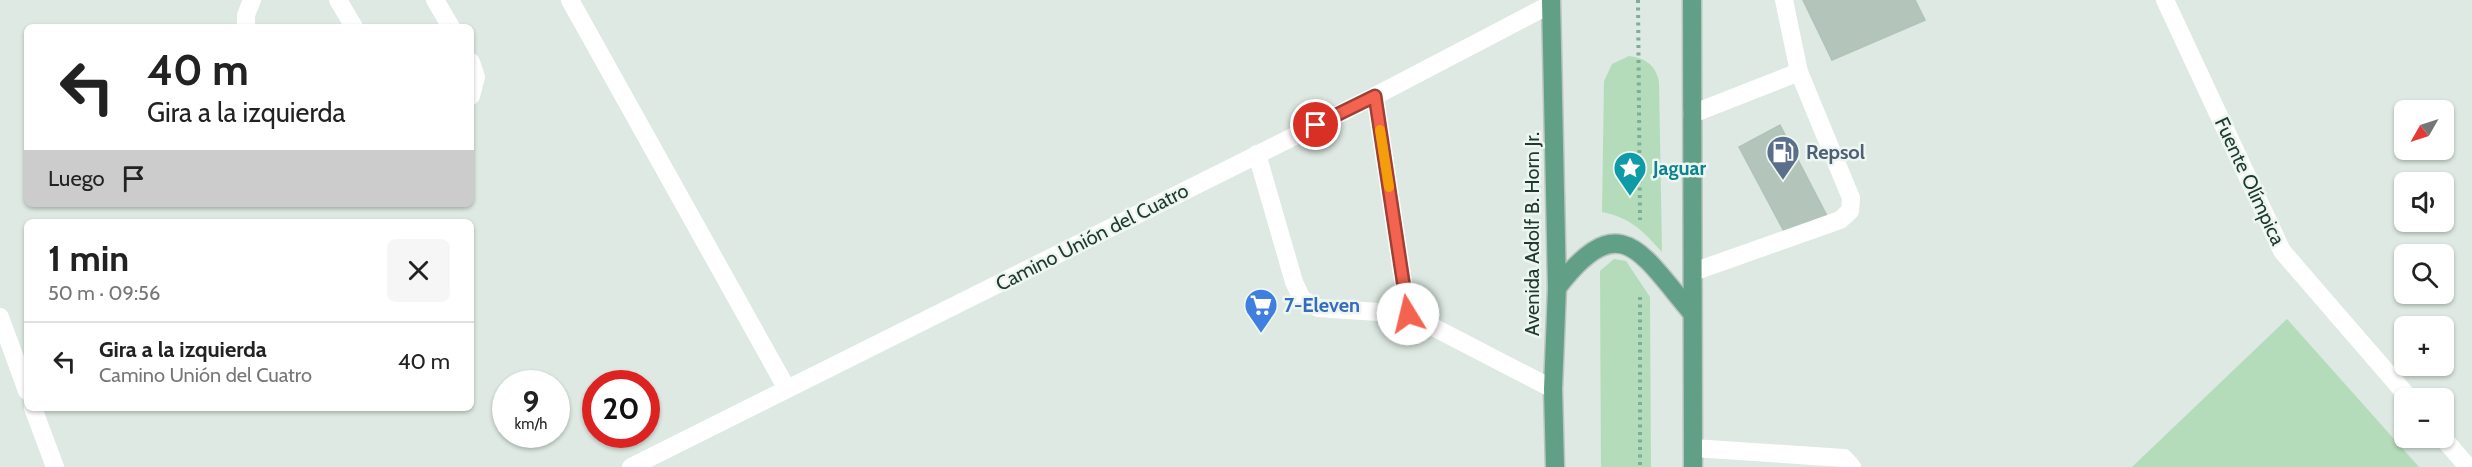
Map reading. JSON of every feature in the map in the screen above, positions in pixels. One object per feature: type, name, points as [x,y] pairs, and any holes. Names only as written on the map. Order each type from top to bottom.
[{"type":"main road","points":[[1692,0],[1693,467]]},
{"type":"main road","name":"Avenida Adolf B. Horn Jr.","points":[[1554,2],[1557,288],[1553,389],[1555,467]]},
{"type":"main road","points":[[1557,288],[1577,262],[1590,251],[1616,242],[1628,245],[1640,254],[1692,313]]},
{"type":"street","points":[[246,24],[246,15],[252,0]]},
{"type":"street","points":[[338,0],[352,24]]},
{"type":"street","points":[[435,0],[449,24]]},
{"type":"street","points":[[570,0],[787,389]]},
{"type":"street","points":[[1693,272],[1840,220],[1850,211],[1851,198],[1799,72],[1784,0]]},
{"type":"street","name":"Fuente Olímpica","points":[[2164,0],[2282,251],[2400,388]]},
{"type":"street","name":"Camino Unión del Cuatro","points":[[631,467],[1375,96],[1554,2]]},
{"type":"street","points":[[1692,114],[1799,72]]},
{"type":"street","points":[[1375,96],[1408,314]]},
{"type":"street","points":[[1257,154],[1297,292],[1302,299],[1318,308],[1408,314],[1553,389]]},
{"type":"street","points":[[0,317],[24,383]]},
{"type":"street","points":[[34,411],[55,467]]},
{"type":"street","points":[[1693,448],[1844,458],[1852,467]]},
{"type":"street","points":[[2452,448],[2468,467]]},
{"type":"green space","points":[[1629,56],[1649,63],[1658,76],[1662,252],[1628,221],[1602,212],[1604,81],[1612,64]]},
{"type":"green space","points":[[1614,259],[1626,261],[1650,297],[1651,467],[1601,467],[1600,271]]},
{"type":"green space","points":[[2287,319],[2394,439],[2394,448],[2402,448],[2419,467],[2132,467]]},
{"type":"building","points":[[1803,0],[1915,0],[1925,20],[1832,60]]},
{"type":"building","name":"Repsol","points":[[1780,125],[1827,216],[1787,237],[1739,147]]},
{"type":"slow traffic","points":[[1380,130],[1389,187]]},
{"type":"place","name":"Repsol","points":[[1783,181]]},
{"type":"place","name":"Jaguar","points":[[1630,197]]},
{"type":"place","name":"7-Eleven","points":[[1261,334]]},
{"type":"route","points":[[1316,125],[1375,96],[1408,314]]}]
